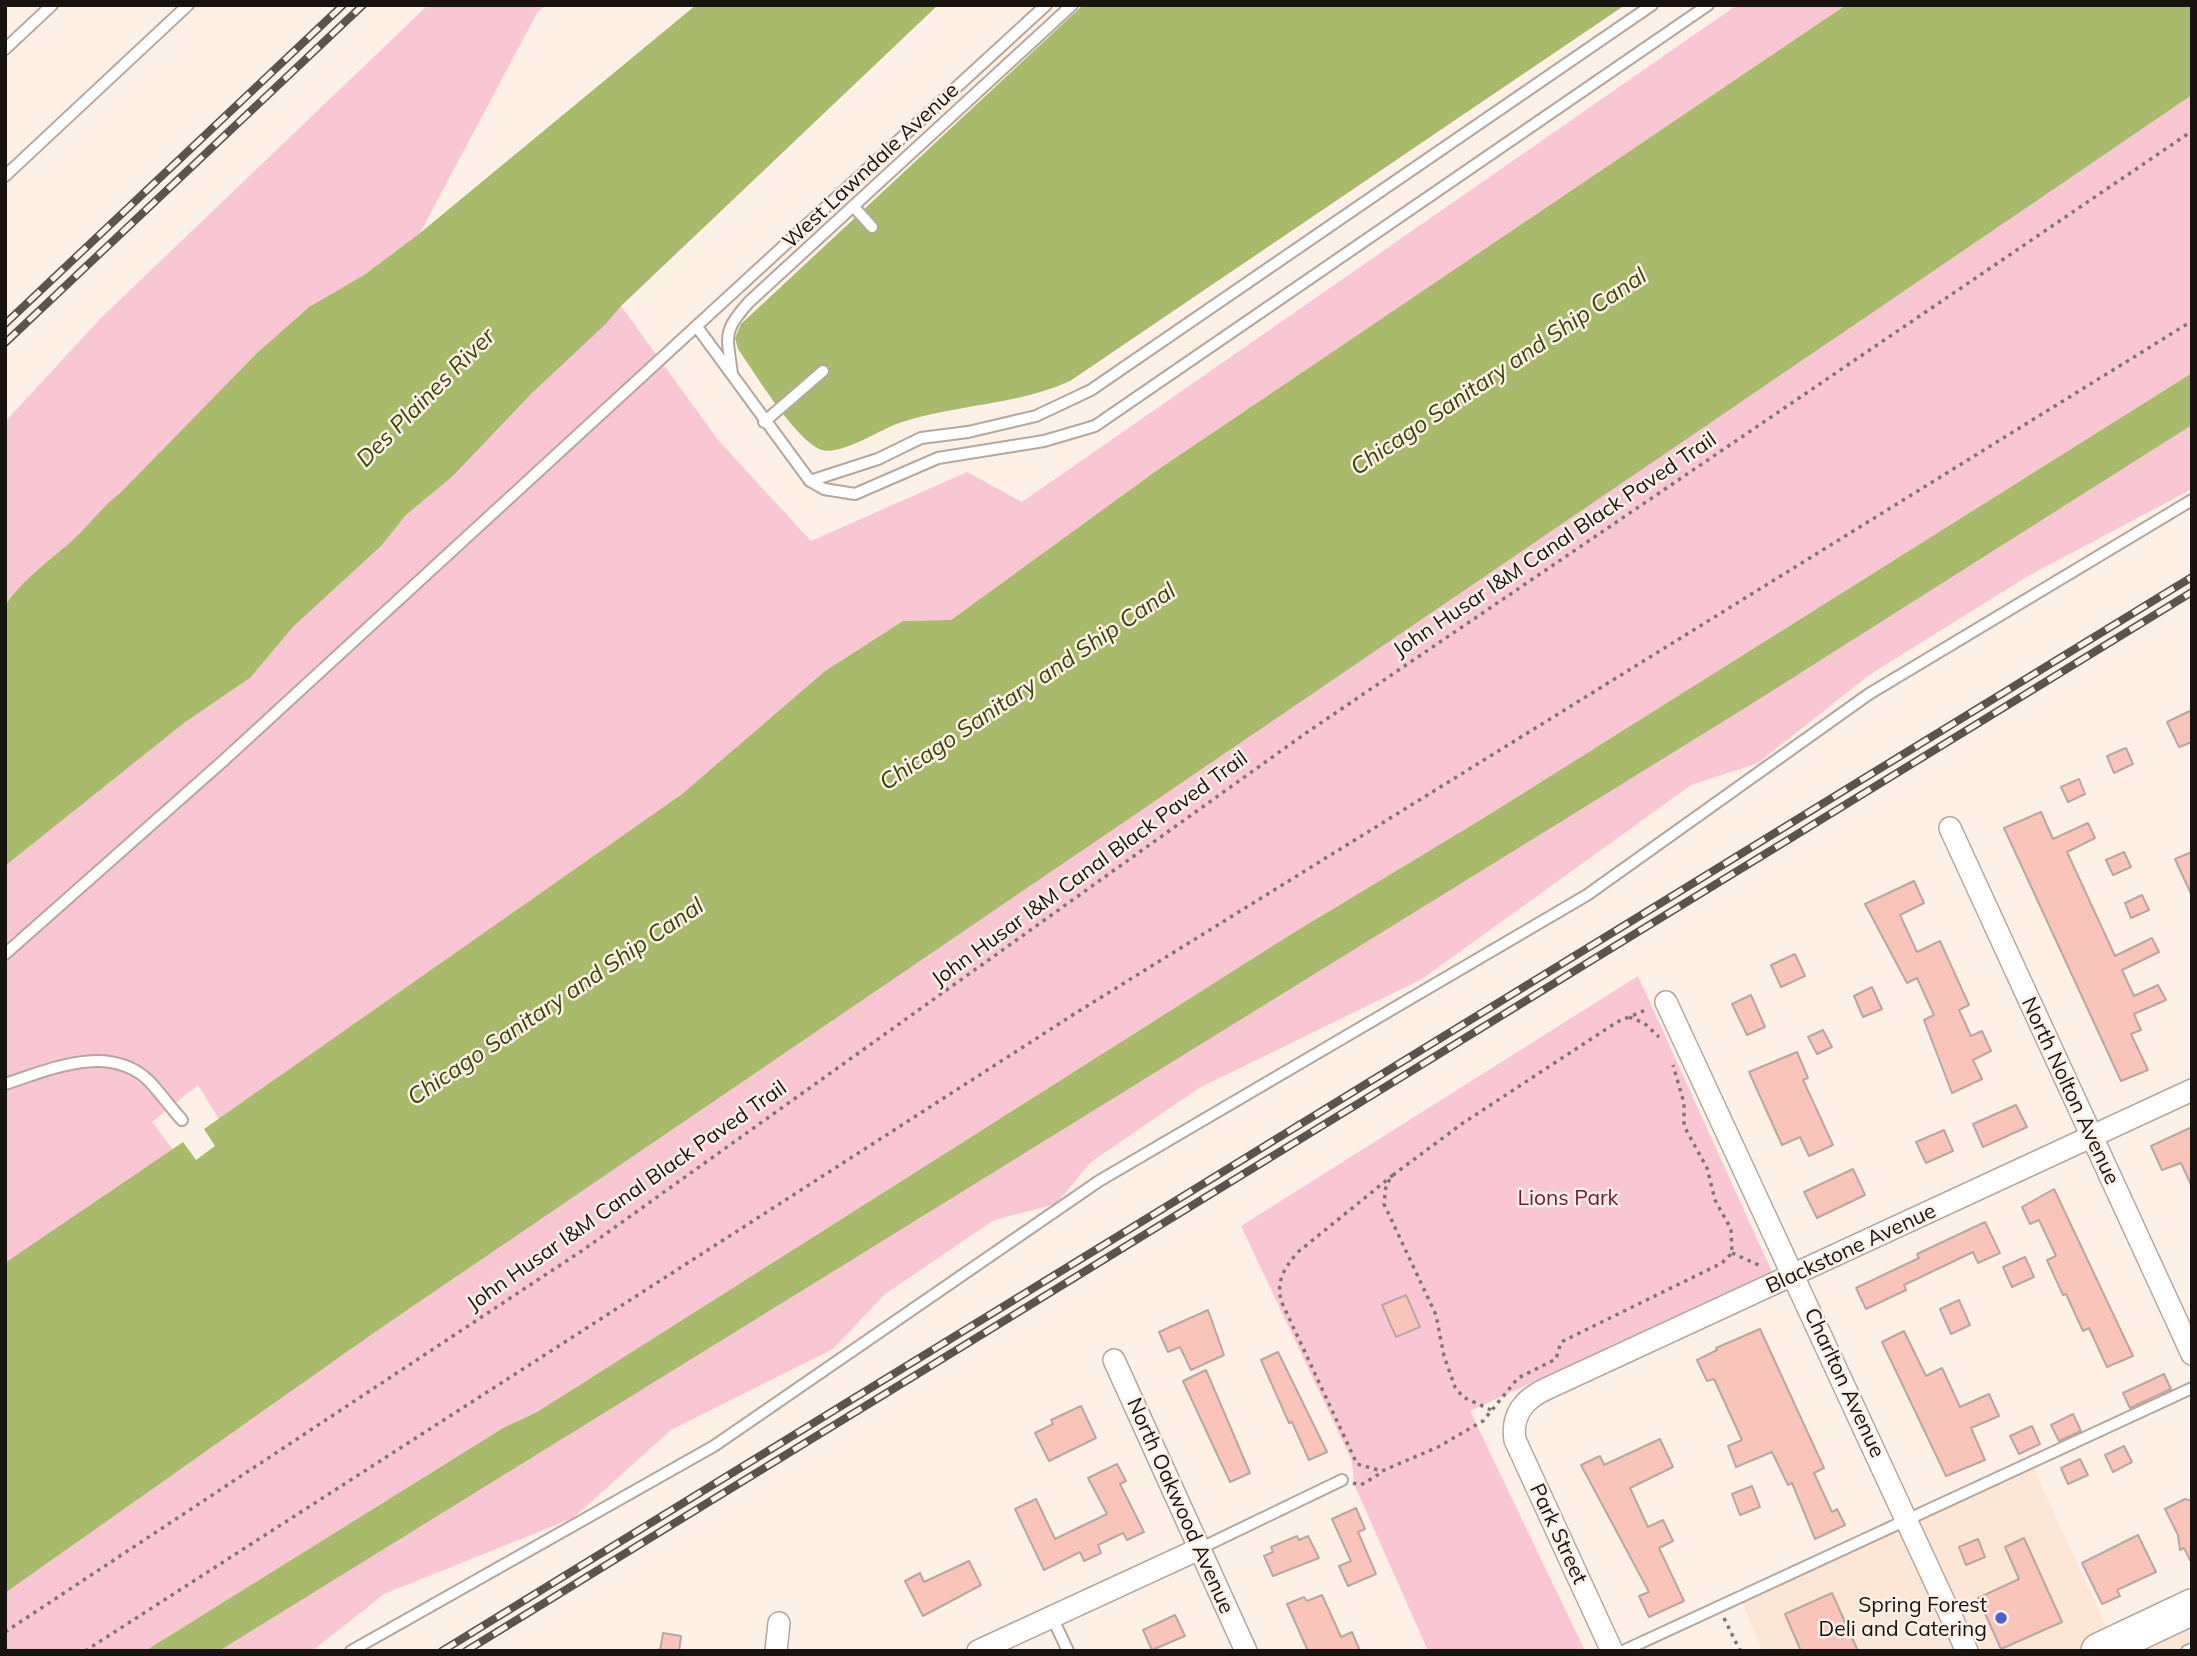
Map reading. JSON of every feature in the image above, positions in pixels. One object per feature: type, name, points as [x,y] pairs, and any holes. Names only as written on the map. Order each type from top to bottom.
[{"type":"main road","points":[[2099,1651],[2192,1606]]},
{"type":"street","name":"North Nolton Avenue","points":[[1950,828],[2192,1354]]},
{"type":"street","name":"Charlton Avenue","points":[[1666,1002],[1787,1279],[1908,1519],[1967,1651]]},
{"type":"street","name":"Blackstone Avenue","points":[[1517,1416],[1533,1395],[2192,1090]]},
{"type":"street","name":"North Oakwood Avenue","points":[[1114,1360],[1246,1651]]},
{"type":"street","name":"Park Street","points":[[1517,1416],[1513,1428],[1515,1440],[1612,1651]]},
{"type":"street","points":[[978,1651],[1199,1549]]},
{"type":"street","points":[[775,1651],[779,1622]]},
{"type":"lane","points":[[5,50],[52,5]]},
{"type":"lane","points":[[5,176],[188,5]]},
{"type":"lane","name":"West Lawndale Avenue","points":[[5,954],[223,761],[1046,5]]},
{"type":"lane","points":[[732,376],[728,339],[730,323],[1072,5]]},
{"type":"lane","points":[[810,481],[878,459],[921,438],[968,432],[1036,416],[1091,390],[1652,5]]},
{"type":"lane","points":[[697,327],[764,422],[810,481],[824,489],[855,494],[938,458],[1044,441],[1094,426],[1708,5]]},
{"type":"lane","points":[[853,206],[872,227]]},
{"type":"lane","points":[[764,422],[823,371]]},
{"type":"lane","points":[[351,1651],[714,1446],[1099,1181],[1587,895],[1869,694],[2192,500]]},
{"type":"lane","points":[[5,1084],[71,1062],[113,1061],[148,1080],[182,1120]]},
{"type":"lane","points":[[1623,1651],[2192,1388]]},
{"type":"lane","points":[[1199,1549],[1342,1480]]},
{"type":"lane","points":[[1051,1615],[1068,1651]]},
{"type":"path","name":"John Husar I&M Canal Black Paved Trail","points":[[5,1632],[583,1250],[1306,733],[2192,131]]},
{"type":"path","points":[[85,1651],[1080,1011],[2192,321]]},
{"type":"path","points":[[1382,1471],[1357,1464],[1283,1305],[1278,1285],[1288,1264],[1298,1252],[1393,1175],[1463,1123],[1629,1017],[1666,1002]]},
{"type":"path","points":[[1629,1017],[1644,1023],[1665,1043]]},
{"type":"path","points":[[1342,1480],[1361,1485],[1382,1471],[1483,1421],[1518,1378],[1556,1359],[1561,1342],[1722,1263],[1732,1253],[1731,1229],[1715,1200],[1707,1168],[1685,1126],[1684,1103],[1672,1062]]},
{"type":"path","points":[[1393,1175],[1386,1185],[1384,1204],[1436,1315],[1447,1368],[1463,1396],[1491,1410],[1517,1416]]},
{"type":"path","points":[[1732,1253],[1751,1259],[1787,1279]]},
{"type":"path","points":[[1718,1607],[1740,1651]]},
{"type":"shaded area","points":[[2029,1459],[2111,1637],[2082,1651],[1763,1651],[1742,1603]]},
{"type":"shaded area","points":[[2192,1608],[2192,1651],[2102,1651]]},
{"type":"green space","points":[[428,5],[547,5],[538,11],[420,233],[364,275],[309,307],[258,352],[81,532],[21,585],[5,606],[5,422],[101,318]]},
{"type":"green space","points":[[1737,5],[1846,5],[1156,471],[951,620],[903,621],[825,671],[682,794],[219,1119],[198,1085],[152,1122],[173,1150],[5,1264],[5,866],[184,723],[250,678],[293,627],[382,545],[406,515],[453,476],[532,393],[606,324],[621,306],[718,440],[811,541],[967,472],[1022,502]]},
{"type":"green space","points":[[2192,95],[2192,373],[1482,819],[1293,933],[537,1412],[503,1428],[145,1651],[5,1651],[5,1593],[378,1330]]},
{"type":"green space","points":[[2192,425],[2192,489],[2028,576],[1869,675],[1758,763],[1691,785],[1422,979],[1199,1088],[1091,1162],[1056,1204],[994,1220],[885,1294],[833,1349],[671,1430],[573,1518],[384,1594],[312,1651],[219,1651],[1750,705]]},
{"type":"green space","name":"Lions Park","points":[[1638,976],[1772,1272],[1470,1411],[1585,1651],[1428,1651],[1354,1484],[1352,1461],[1241,1226]]},
{"type":"water","name":"Des Plaines River","points":[[696,5],[938,5],[621,306],[606,324],[532,393],[453,476],[406,515],[382,545],[293,627],[250,678],[184,723],[5,866],[5,606],[13,595],[81,532],[258,352],[309,307],[364,275],[420,233]]},
{"type":"water","points":[[1083,5],[1625,5],[1070,381],[1028,395],[899,423],[837,450],[819,449],[787,419],[738,349],[735,338],[741,324]]},
{"type":"water","name":"Chicago Sanitary and Ship Canal","points":[[1846,5],[2192,5],[2192,95],[378,1330],[5,1593],[5,1263],[183,1142],[196,1160],[215,1146],[204,1129],[682,794],[825,671],[903,621],[951,620],[1156,471]]},
{"type":"water","points":[[2192,373],[2192,425],[1750,705],[219,1651],[145,1651],[503,1428],[537,1412],[1293,933],[1482,819]]},
{"type":"building","points":[[2192,710],[2192,742],[2179,747],[2167,722]]},
{"type":"building","points":[[2126,748],[2133,764],[2114,773],[2107,756]]},
{"type":"building","points":[[2079,779],[2085,794],[2068,802],[2061,787]]},
{"type":"building","points":[[2041,812],[2053,839],[2088,823],[2095,838],[2067,852],[2115,956],[2152,938],[2159,952],[2122,970],[2134,996],[2158,985],[2166,1000],[2134,1014],[2141,1030],[2131,1034],[2148,1070],[2121,1081],[2004,828]]},
{"type":"building","points":[[2124,852],[2131,867],[2113,875],[2106,860]]},
{"type":"building","points":[[2192,852],[2192,896],[2175,859]]},
{"type":"building","points":[[1914,881],[1924,903],[1900,915],[1917,952],[1940,941],[1969,1005],[1959,1010],[1971,1036],[1982,1031],[1991,1051],[1973,1060],[1982,1079],[1952,1093],[1924,1020],[1934,1015],[1917,978],[1907,983],[1865,904]]},
{"type":"building","points":[[2142,895],[2149,910],[2131,918],[2125,903]]},
{"type":"building","points":[[1795,954],[1805,976],[1781,987],[1771,965]]},
{"type":"building","points":[[1872,987],[1882,1009],[1863,1017],[1854,996]]},
{"type":"building","points":[[1751,995],[1765,1027],[1747,1035],[1732,1004]]},
{"type":"building","points":[[1823,1030],[1832,1047],[1817,1054],[1808,1037]]},
{"type":"building","points":[[1797,1052],[1808,1078],[1803,1080],[1833,1145],[1809,1156],[1800,1137],[1782,1145],[1749,1072]]},
{"type":"building","points":[[2016,1105],[2027,1127],[1983,1147],[1973,1124]]},
{"type":"building","points":[[2192,1127],[2192,1187],[2181,1163],[2162,1170],[2151,1146]]},
{"type":"building","points":[[1944,1130],[1953,1151],[1926,1163],[1916,1142]]},
{"type":"building","points":[[1853,1169],[1865,1195],[1817,1218],[1804,1192]]},
{"type":"building","points":[[2054,1189],[2133,1356],[2107,1367],[2089,1328],[2083,1331],[2066,1294],[2063,1295],[2047,1260],[2056,1256],[2039,1220],[2030,1224],[2022,1207]]},
{"type":"building","points":[[1985,1222],[2000,1253],[1978,1263],[1973,1252],[1904,1285],[1906,1290],[1866,1309],[1856,1288],[1919,1258],[1917,1254]]},
{"type":"building","points":[[2025,1257],[2034,1277],[2012,1287],[2003,1267]]},
{"type":"building","points":[[1406,1295],[1420,1327],[1396,1337],[1382,1305]]},
{"type":"building","points":[[1959,1300],[1970,1325],[1951,1334],[1940,1309]]},
{"type":"building","points":[[1208,1310],[1224,1355],[1191,1370],[1180,1347],[1168,1352],[1159,1332]]},
{"type":"building","points":[[1760,1329],[1824,1468],[1814,1473],[1832,1512],[1837,1509],[1845,1525],[1815,1539],[1792,1483],[1788,1485],[1772,1452],[1736,1467],[1728,1446],[1742,1440],[1714,1379],[1707,1381],[1697,1360],[1717,1350],[1716,1348]]},
{"type":"building","points":[[1904,1331],[1926,1376],[1942,1368],[1960,1407],[1989,1394],[1999,1416],[1971,1428],[1985,1460],[1946,1476],[1882,1342]]},
{"type":"building","points":[[1278,1352],[1327,1452],[1309,1460],[1261,1360]]},
{"type":"building","points":[[1206,1370],[1250,1473],[1230,1482],[1183,1381]]},
{"type":"building","points":[[2164,1374],[2171,1389],[2130,1408],[2123,1393]]},
{"type":"building","points":[[1081,1406],[1096,1438],[1049,1461],[1035,1433],[1053,1424],[1051,1420]]},
{"type":"building","points":[[2073,1414],[2081,1431],[2059,1441],[2051,1425]]},
{"type":"building","points":[[2032,1426],[2040,1444],[2019,1454],[2010,1436]]},
{"type":"building","points":[[1660,1439],[1673,1467],[1630,1488],[1648,1527],[1663,1520],[1673,1541],[1659,1548],[1684,1601],[1649,1617],[1639,1596],[1649,1592],[1581,1465],[1600,1456],[1604,1465]]},
{"type":"building","points":[[2124,1446],[2132,1462],[2113,1472],[2105,1455]]},
{"type":"building","points":[[2080,1459],[2088,1475],[2068,1484],[2061,1468]]},
{"type":"building","points":[[1117,1464],[1126,1481],[1120,1484],[1144,1532],[1127,1540],[1123,1533],[1098,1545],[1101,1553],[1084,1561],[1080,1552],[1044,1570],[1015,1509],[1036,1499],[1055,1539],[1107,1514],[1088,1478]]},
{"type":"building","points":[[1752,1486],[1760,1507],[1740,1515],[1732,1494]]},
{"type":"building","points":[[2185,1499],[2192,1501],[2192,1564],[2184,1548],[2180,1550],[2178,1535],[2165,1509]]},
{"type":"building","points":[[1356,1508],[1365,1529],[1358,1532],[1376,1574],[1348,1586],[1339,1566],[1351,1561],[1332,1519]]},
{"type":"building","points":[[2138,1535],[2156,1572],[2117,1590],[2120,1596],[2102,1604],[2082,1563]]},
{"type":"building","points":[[1297,1536],[1299,1540],[1308,1536],[1319,1558],[1273,1576],[1264,1556],[1273,1552],[1271,1547]]},
{"type":"building","points":[[2024,1538],[2062,1622],[2001,1649],[1978,1598],[2019,1579],[2005,1547]]},
{"type":"building","points":[[1978,1539],[1985,1557],[1966,1565],[1959,1547]]},
{"type":"building","points":[[969,1561],[981,1585],[923,1616],[905,1581],[920,1573],[924,1582]]},
{"type":"building","points":[[1832,1593],[1858,1651],[1801,1651],[1785,1614]]},
{"type":"building","points":[[1322,1595],[1341,1637],[1352,1632],[1360,1651],[1308,1651],[1287,1604],[1304,1597],[1307,1601]]},
{"type":"building","points":[[1175,1615],[1185,1636],[1152,1650],[1143,1630]]},
{"type":"building","points":[[663,1633],[681,1636],[679,1651],[660,1651]]},
{"type":"railway","points":[[5,324],[343,5]]},
{"type":"railway","points":[[5,343],[363,5]]},
{"type":"railway","points":[[442,1651],[2192,577]]},
{"type":"railway","points":[[466,1651],[2192,592]]},
{"type":"place","name":"Spring Forest Deli and Catering","points":[[2001,1618]]}]
